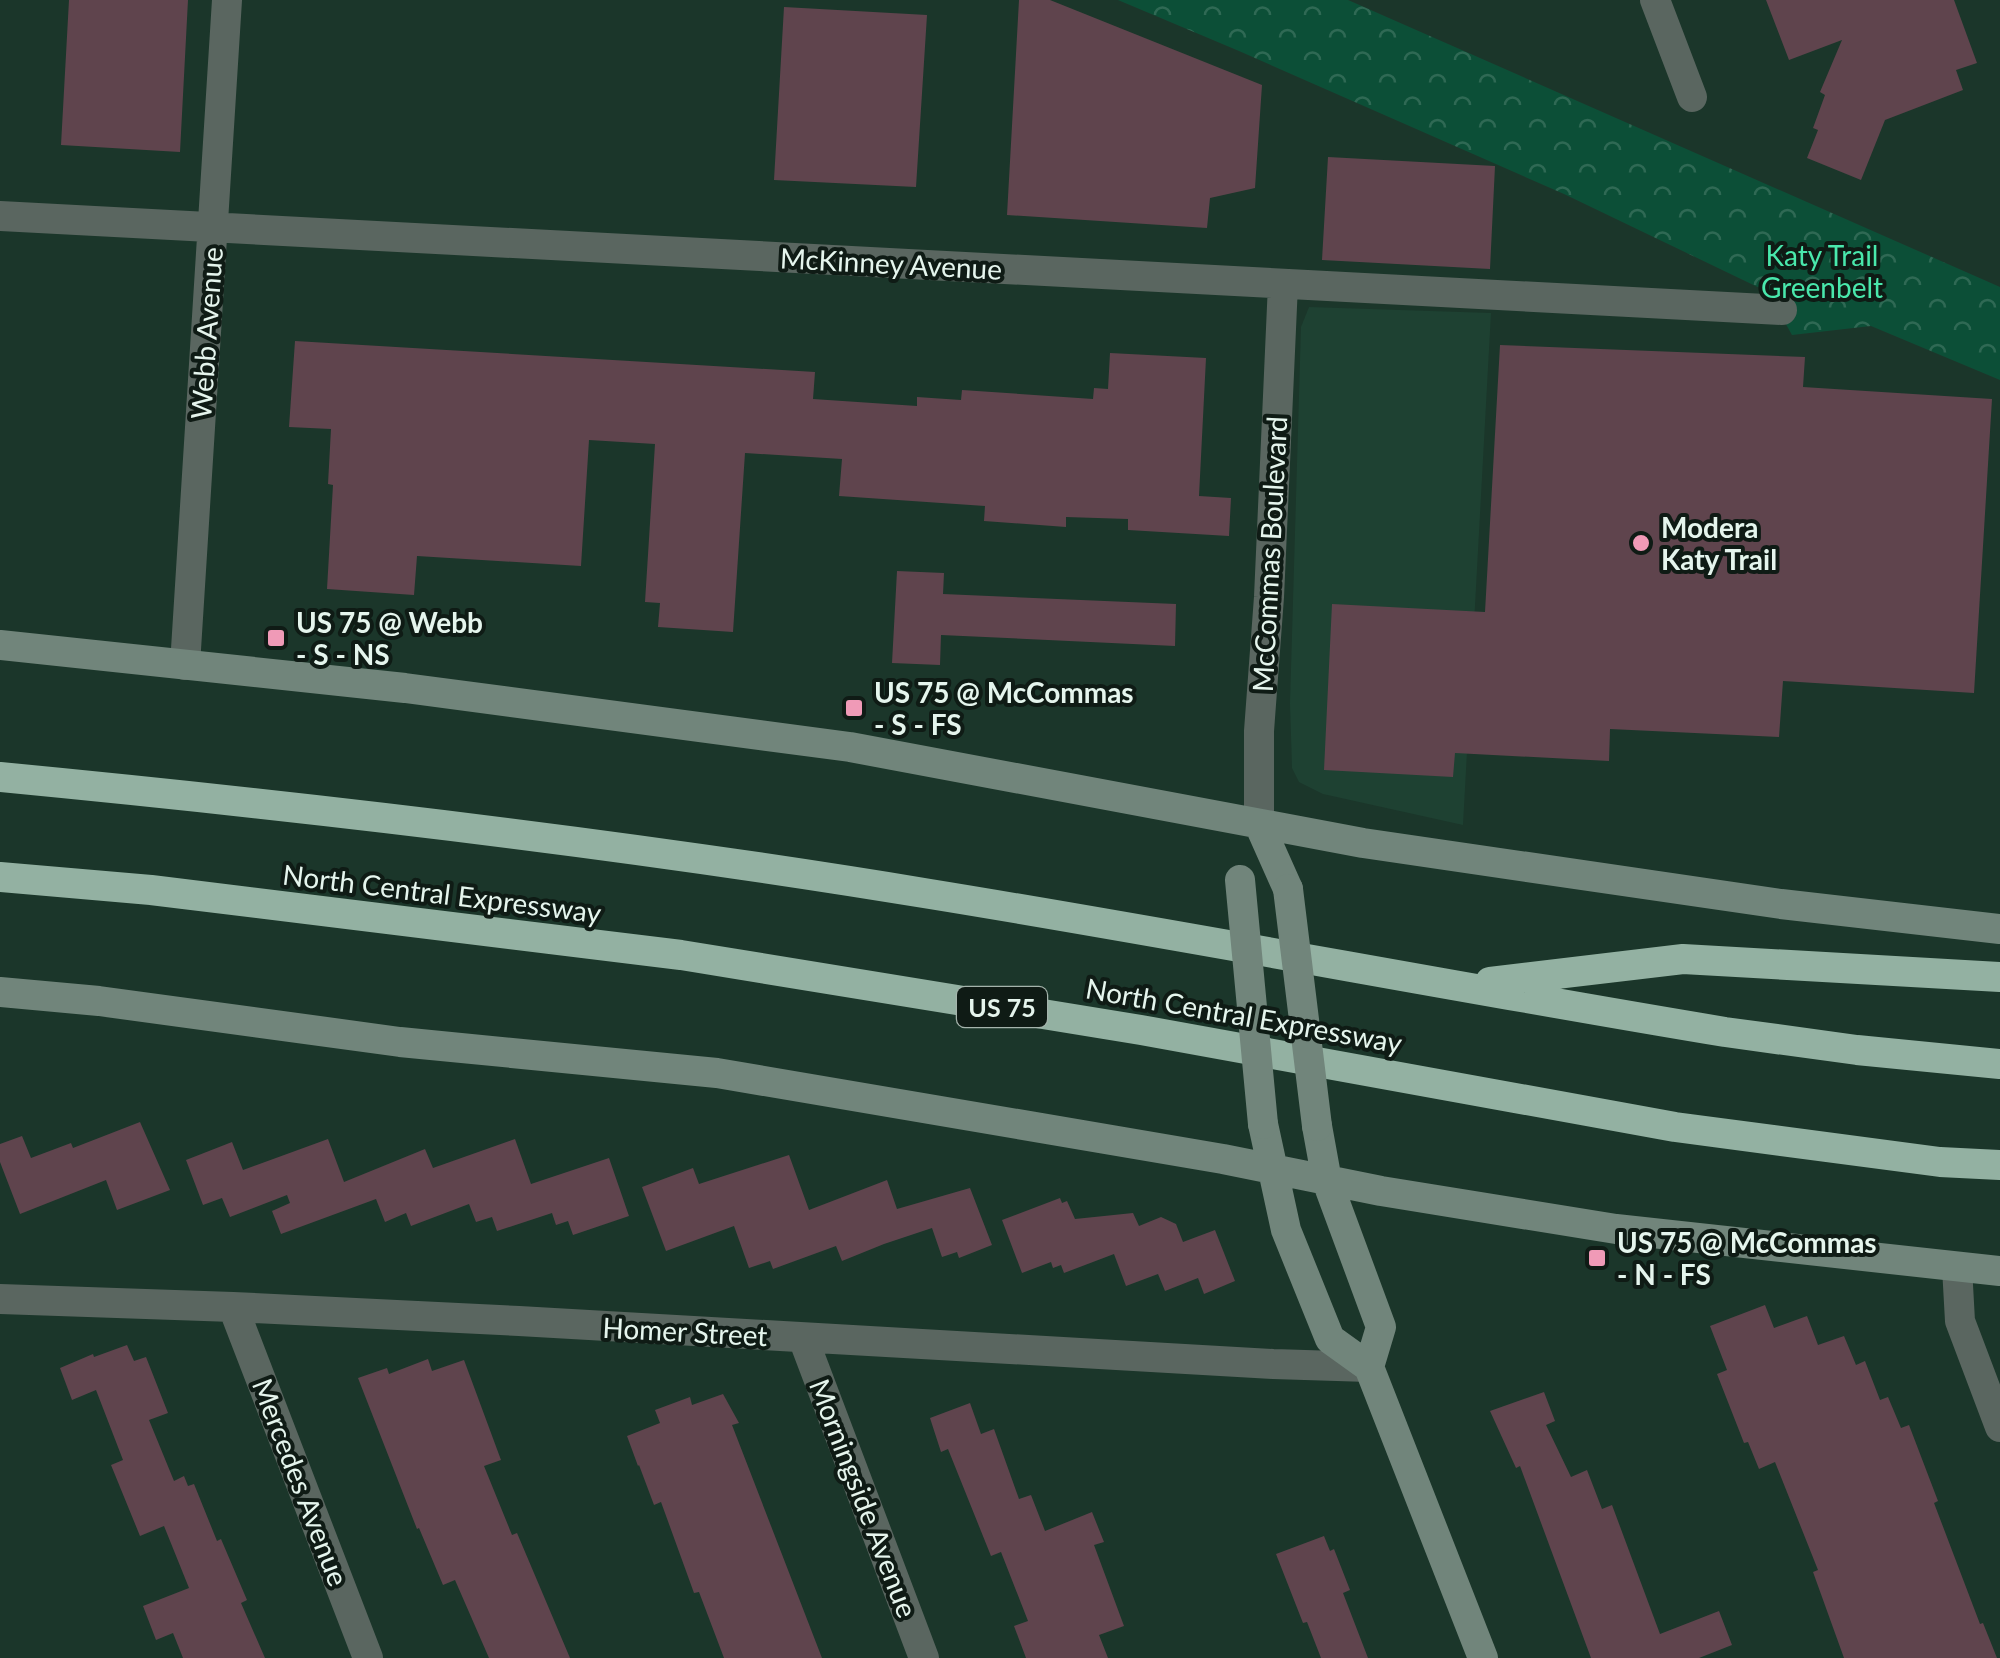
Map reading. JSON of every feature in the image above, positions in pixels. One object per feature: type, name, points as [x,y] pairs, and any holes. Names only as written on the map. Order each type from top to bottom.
[{"type":"highway","points":[[0,777],[265,803],[665,854],[927,893],[1791,1042],[2000,1064]]},
{"type":"highway","name":"North Central Expressway","points":[[0,877],[151,890],[681,955],[1161,1033],[1675,1127],[1940,1162],[2000,1165]]},
{"type":"highway","points":[[1454,986],[1683,960],[2000,976]]},
{"type":"main road","points":[[0,644],[442,693],[832,744],[1363,844],[1868,915],[2000,929]]},
{"type":"main road","name":"McCommas Boulevard","points":[[1260,824],[1288,889],[1327,1181],[1381,1327],[1370,1367],[1330,1338],[1286,1230],[1263,1124],[1240,880],[1260,824]]},
{"type":"main road","points":[[0,992],[99,1001],[400,1042],[716,1073],[1616,1229],[2000,1271]]},
{"type":"main road","points":[[1370,1367],[1482,1658]]},
{"type":"street","name":"Webb Avenue","points":[[185,665],[227,0]]},
{"type":"street","points":[[1655,0],[1692,97]]},
{"type":"street","name":"McKinney Avenue","points":[[0,216],[1782,310]]},
{"type":"street","name":"McCommas Boulevard","points":[[1260,824],[1260,730],[1270,597],[1283,284]]},
{"type":"street","points":[[1957,1268],[1960,1321],[2000,1427]]},
{"type":"street","name":"Homer Street","points":[[0,1299],[234,1307],[1370,1367]]},
{"type":"street","name":"Mercedes Avenue","points":[[234,1307],[368,1658]]},
{"type":"street","name":"Morningside Avenue","points":[[803,1338],[924,1658]]},
{"type":"shaded area","points":[[1309,307],[1491,313],[1463,825],[1323,794],[1299,782],[1292,768],[1290,703],[1301,327]]},
{"type":"green space","name":"Katy Trail Greenbelt","points":[[1118,0],[1348,0],[2000,287],[2000,380],[1871,326],[1792,335],[1768,292],[1564,194]]},
{"type":"building","points":[[69,0],[188,0],[180,152],[61,145]]},
{"type":"building","points":[[1019,0],[1050,0],[1262,85],[1255,188],[1210,198],[1207,228],[1007,215]]},
{"type":"building","points":[[1766,0],[1954,0],[1977,63],[1956,70],[1963,90],[1885,120],[1861,180],[1807,158],[1825,95],[1820,92],[1842,40],[1789,60]]},
{"type":"building","points":[[784,7],[927,15],[916,187],[774,180]]},
{"type":"building","points":[[1328,157],[1495,166],[1490,269],[1322,260]]},
{"type":"building","points":[[295,341],[815,372],[813,399],[917,406],[917,397],[961,400],[962,390],[1093,399],[1094,388],[1108,389],[1110,353],[1206,358],[1199,496],[1231,498],[1229,536],[1128,530],[1128,519],[1066,517],[1066,527],[984,521],[985,506],[839,496],[842,459],[745,453],[733,632],[658,627],[660,603],[645,602],[655,444],[589,440],[581,566],[417,556],[414,595],[327,589],[333,485],[328,484],[331,429],[289,427]]},
{"type":"building","points":[[1500,345],[1805,357],[1803,387],[1992,399],[1974,693],[1783,681],[1779,737],[1610,729],[1609,761],[1455,753],[1453,777],[1324,770],[1332,604],[1485,612]]},
{"type":"building","points":[[897,571],[944,573],[943,594],[1176,604],[1175,646],[941,635],[940,665],[892,663]]},
{"type":"building","points":[[140,1122],[170,1190],[117,1210],[106,1180],[20,1214],[0,1162],[0,1144],[22,1136],[31,1158],[71,1143],[73,1148]]},
{"type":"building","points":[[328,1139],[344,1182],[425,1149],[433,1168],[515,1139],[531,1184],[609,1158],[629,1216],[573,1235],[568,1221],[556,1225],[552,1213],[497,1231],[492,1217],[476,1222],[469,1204],[411,1226],[406,1213],[385,1222],[376,1199],[281,1234],[272,1211],[290,1203],[287,1195],[230,1217],[222,1198],[203,1205],[186,1160],[232,1142],[243,1170]]},
{"type":"building","points":[[789,1155],[809,1210],[887,1180],[897,1209],[970,1188],[992,1245],[959,1258],[957,1252],[942,1257],[932,1228],[842,1261],[836,1246],[773,1269],[770,1261],[749,1268],[734,1226],[666,1251],[642,1187],[693,1168],[699,1184]]},
{"type":"building","points":[[1060,1198],[1062,1203],[1067,1201],[1075,1219],[1133,1213],[1139,1226],[1161,1217],[1176,1224],[1183,1242],[1215,1230],[1235,1281],[1204,1294],[1198,1278],[1165,1291],[1158,1274],[1126,1286],[1114,1254],[1064,1273],[1061,1265],[1053,1268],[1051,1262],[1022,1273],[1002,1220]]},
{"type":"building","points":[[1765,1305],[1774,1328],[1807,1316],[1818,1345],[1844,1336],[1856,1365],[1865,1361],[1880,1400],[1888,1397],[1901,1428],[1909,1425],[1938,1501],[1934,1503],[1997,1658],[1844,1658],[1813,1572],[1818,1570],[1775,1462],[1759,1469],[1748,1442],[1744,1443],[1717,1374],[1727,1370],[1710,1326]]},
{"type":"building","points":[[127,1345],[134,1361],[146,1357],[168,1413],[149,1420],[174,1481],[184,1476],[188,1486],[194,1484],[217,1541],[221,1539],[247,1600],[241,1603],[265,1658],[183,1658],[173,1633],[156,1640],[143,1606],[189,1588],[164,1526],[140,1536],[111,1465],[123,1460],[96,1390],[72,1400],[60,1368]]},
{"type":"building","points":[[428,1359],[432,1371],[464,1360],[501,1460],[484,1466],[570,1658],[489,1658],[455,1580],[443,1585],[358,1378],[387,1368],[389,1374]]},
{"type":"building","points":[[1544,1392],[1555,1421],[1546,1425],[1571,1477],[1587,1470],[1602,1509],[1612,1505],[1660,1634],[1719,1611],[1732,1645],[1699,1658],[1591,1658],[1520,1466],[1516,1468],[1490,1411]]},
{"type":"building","points":[[723,1394],[739,1423],[732,1425],[822,1658],[724,1658],[699,1592],[694,1593],[661,1502],[654,1505],[638,1466],[627,1436],[660,1423],[655,1410],[690,1397],[692,1405]]},
{"type":"building","points":[[970,1403],[981,1434],[994,1429],[1019,1499],[1031,1495],[1045,1531],[1092,1512],[1104,1542],[1094,1545],[1124,1626],[1099,1635],[1108,1658],[1026,1658],[1014,1626],[1028,1621],[1001,1552],[991,1556],[948,1449],[941,1452],[930,1418]]},
{"type":"building","points":[[1324,1536],[1330,1551],[1334,1549],[1350,1590],[1343,1593],[1368,1658],[1321,1658],[1276,1554]]},
{"type":"place","name":"Modera Katy Trail","points":[[1641,543]]},
{"type":"place","name":"US 75 @ Webb - S - NS","points":[[276,638]]},
{"type":"place","name":"US 75 @ McCommas - S - FS","points":[[854,708]]},
{"type":"place","name":"US 75 @ McCommas - N - FS","points":[[1597,1258]]}]
